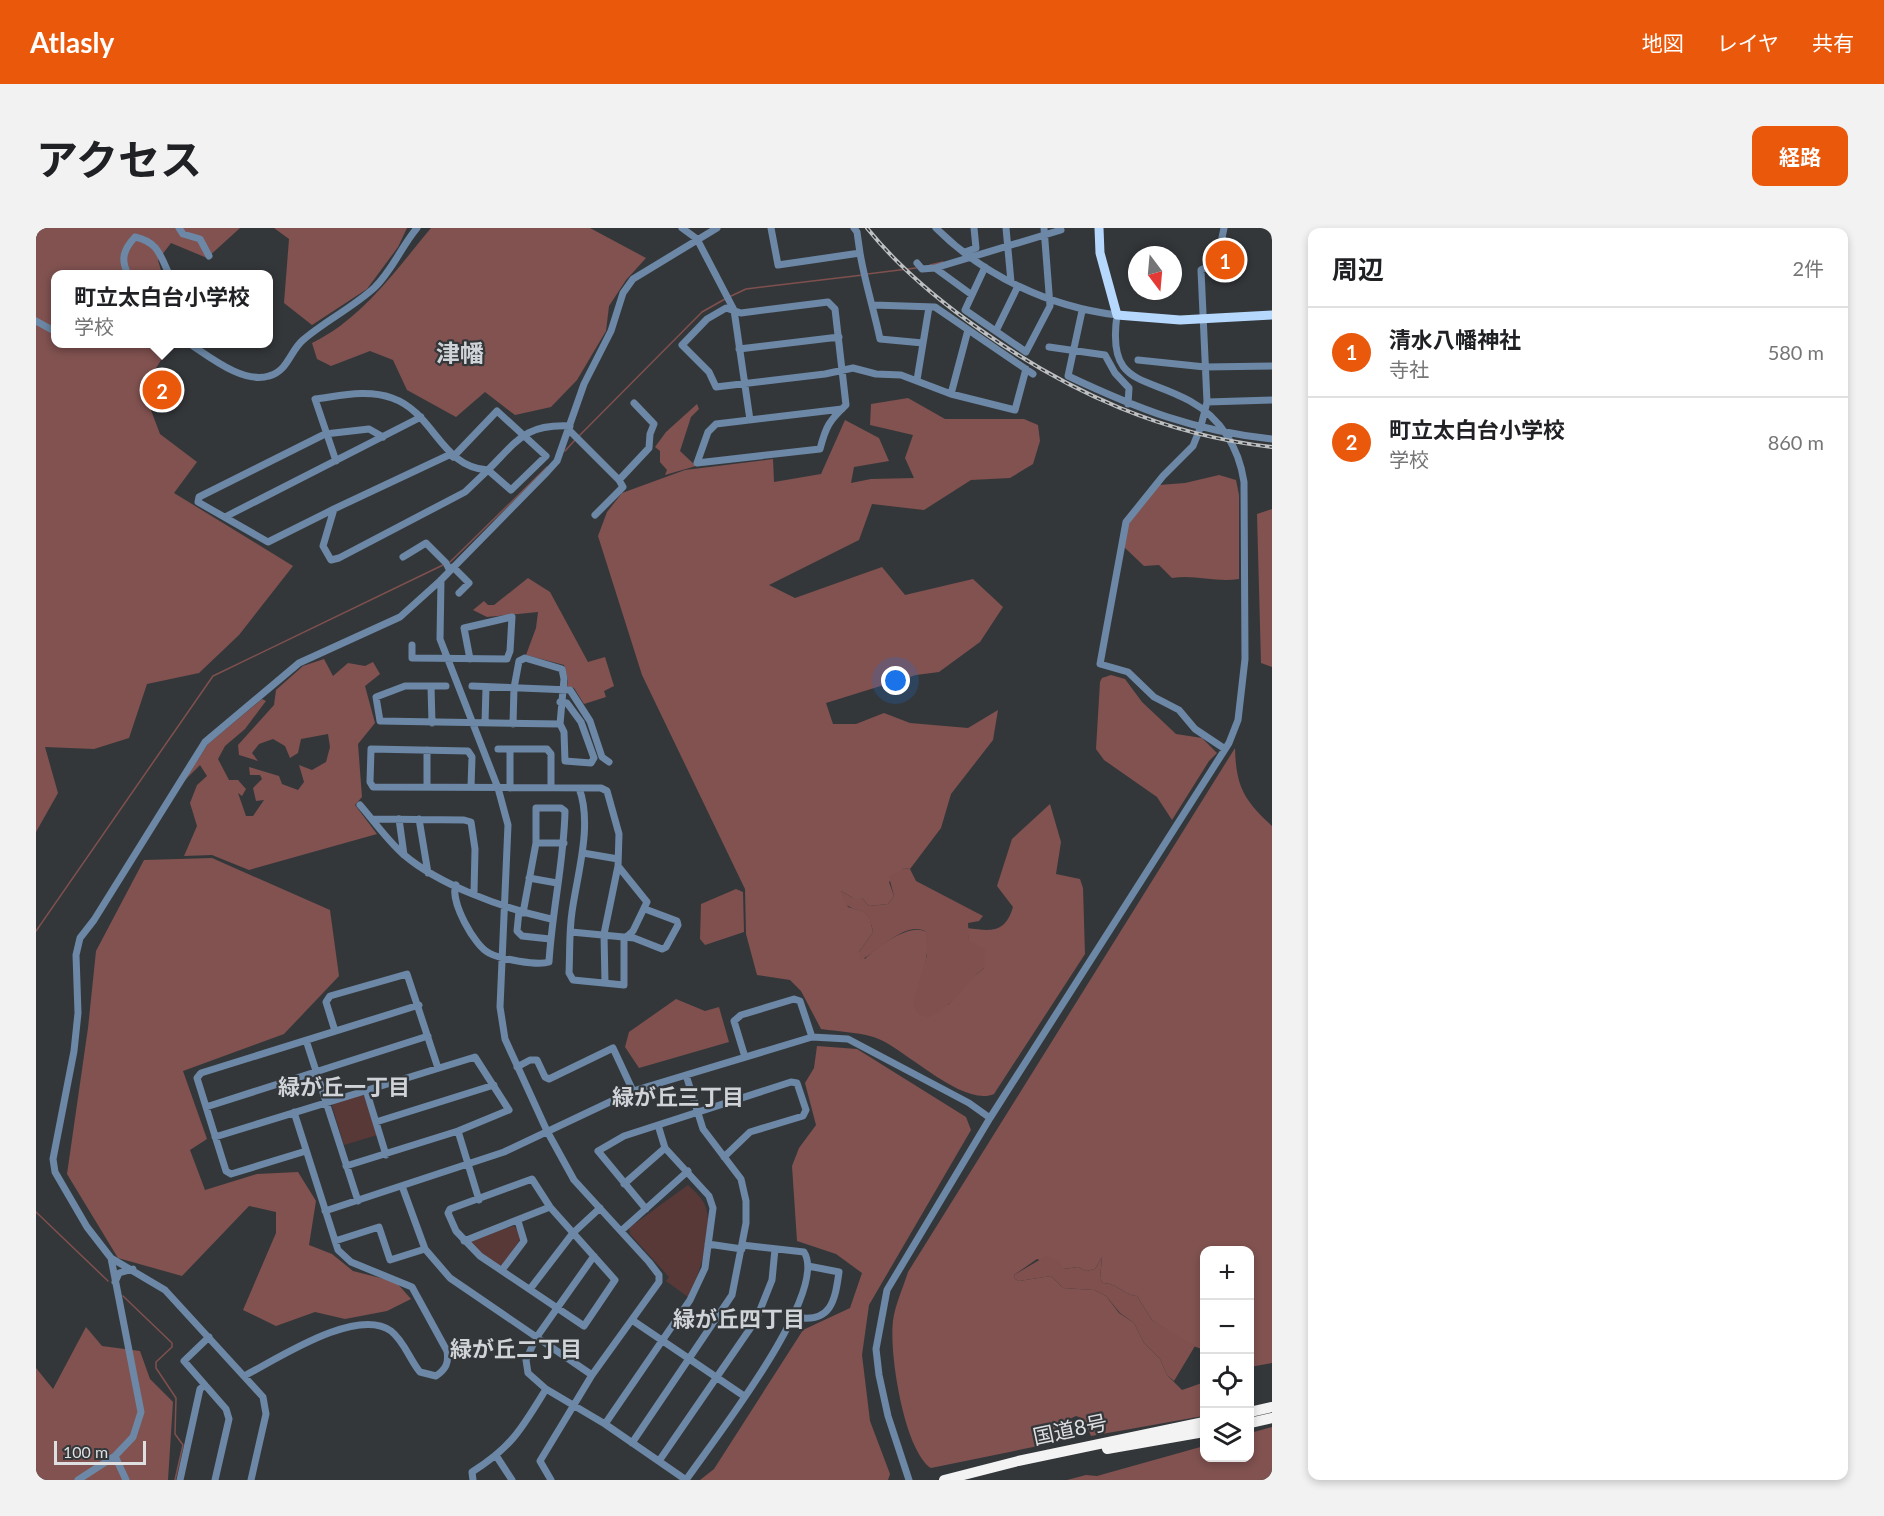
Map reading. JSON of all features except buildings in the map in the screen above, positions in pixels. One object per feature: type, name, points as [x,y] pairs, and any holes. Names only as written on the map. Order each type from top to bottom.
[{"type":"highway","points":[[1254,1411],[1272,1407]]},
{"type":"highway","points":[[1254,1422],[1272,1418]]},
{"type":"highway","name":"国道8号","points":[[944,1480],[1200,1423]]},
{"type":"highway","points":[[1060,1453],[1113,1449],[1200,1433]]},
{"type":"main road","points":[[1099,228],[1100,253],[1117,315],[1180,320],[1272,315]]},
{"type":"street","points":[[179,228],[183,234],[201,239],[209,256]]},
{"type":"street","points":[[196,348],[223,365],[252,376],[269,377],[283,369],[302,341],[374,288],[389,272],[417,228]]},
{"type":"street","points":[[682,228],[697,239],[734,310],[750,420]]},
{"type":"street","points":[[78,1480],[115,1455],[133,1437],[141,1412],[111,1258],[61,1187],[53,1159],[74,1051],[78,1013],[76,955],[80,938],[94,920],[205,742],[299,663],[400,617],[441,580],[449,566],[557,461],[584,384],[611,331],[623,293],[633,279],[717,228]]},
{"type":"street","points":[[772,228],[778,265],[860,253]]},
{"type":"street","points":[[854,228],[857,232],[864,275],[880,339],[923,343]]},
{"type":"street","points":[[909,1480],[888,1416],[879,1375],[876,1349],[882,1302],[894,1275],[990,1118],[1225,749],[1238,720],[1245,659],[1244,482],[1235,448],[1223,429],[1197,405],[1140,381],[1121,363],[1114,338],[1117,315],[1082,311],[1014,284],[985,267],[936,228]]},
{"type":"street","points":[[969,255],[976,248],[974,228]]},
{"type":"street","points":[[996,331],[1014,284],[1006,228]]},
{"type":"street","points":[[1224,228],[1217,262],[1201,270],[1204,367],[1208,402],[1193,446],[1163,476],[1126,522],[1100,664],[1128,672],[1154,697],[1179,710],[1195,729],[1225,749]]},
{"type":"street","points":[[919,266],[935,268],[1044,232],[1061,230]]},
{"type":"street","points":[[985,267],[965,310],[1026,351],[1050,306],[1044,232]]},
{"type":"street","points":[[127,270],[123,258],[125,248],[135,237],[148,240],[155,246],[168,270]]},
{"type":"street","points":[[935,268],[972,296]]},
{"type":"street","points":[[843,409],[716,424],[708,432],[697,463],[820,449],[828,422],[843,409],[846,405],[843,369],[835,309],[828,302],[741,313],[726,308],[707,319],[682,345],[709,372],[716,387],[825,374],[843,369],[902,375],[951,394],[1015,410],[1030,372],[935,307],[873,305]]},
{"type":"street","points":[[917,380],[929,307]]},
{"type":"street","points":[[1082,311],[1068,376],[1162,417],[1272,439]]},
{"type":"street","points":[[36,321],[51,329]]},
{"type":"street","points":[[951,394],[968,330]]},
{"type":"street","points":[[739,349],[839,337]]},
{"type":"street","points":[[1049,347],[1105,355],[1115,373],[1129,388],[1128,404]]},
{"type":"street","points":[[1138,360],[1204,367],[1272,366]]},
{"type":"street","points":[[336,461],[325,434],[315,399],[372,394],[393,398],[421,417],[452,455],[474,469],[489,470],[511,490],[546,456],[497,411],[452,455],[268,542],[198,502],[199,497],[325,434],[369,429],[383,437]]},
{"type":"street","points":[[1208,402],[1272,400]]},
{"type":"street","points":[[619,480],[647,452],[654,424],[633,403]]},
{"type":"street","points":[[225,518],[421,417]]},
{"type":"street","points":[[334,509],[323,546],[331,560],[339,558],[465,492],[523,436],[539,426],[569,428]]},
{"type":"street","points":[[569,428],[623,487],[596,515]]},
{"type":"street","points":[[403,558],[426,543],[470,583],[459,593]]},
{"type":"street","points":[[441,580],[439,630],[447,658],[498,788],[508,825],[501,1026],[547,1131],[574,1180],[659,1275],[659,1282],[591,1375],[540,1461],[551,1480]]},
{"type":"street","points":[[412,645],[412,658],[470,659],[507,659],[510,651],[512,617],[464,628],[470,659]]},
{"type":"street","points":[[513,724],[514,688],[519,661],[525,658],[562,669],[563,689],[560,702],[560,724],[564,732],[564,761],[591,763],[594,758],[581,722],[567,703],[560,702]]},
{"type":"street","points":[[446,686],[405,686],[376,697],[381,721],[560,724]]},
{"type":"street","points":[[431,686],[432,723]]},
{"type":"street","points":[[472,686],[570,690],[585,714],[602,757],[609,762]]},
{"type":"street","points":[[485,723],[486,687]]},
{"type":"street","points":[[471,788],[472,757],[468,751],[371,749],[370,782],[373,788],[427,788],[471,788],[510,788],[551,787],[602,788],[607,791],[619,834],[618,863],[604,934],[605,983]]},
{"type":"street","points":[[498,749],[547,749],[550,754],[551,787]]},
{"type":"street","points":[[510,749],[510,788]]},
{"type":"street","points":[[427,750],[427,788]]},
{"type":"street","points":[[579,788],[583,798],[583,853],[571,932],[569,973],[573,980],[624,985],[624,939],[645,909],[647,902],[618,863],[583,853]]},
{"type":"street","points":[[360,805],[404,855],[428,873],[521,912],[552,919]]},
{"type":"street","points":[[456,885],[454,899],[459,913],[487,953],[502,958],[545,964],[549,962],[552,919],[564,843],[565,811],[561,808],[536,808],[536,843],[517,931],[522,936],[550,939]]},
{"type":"street","points":[[373,819],[464,819],[471,822],[475,849],[474,893]]},
{"type":"street","points":[[399,819],[404,855]]},
{"type":"street","points":[[419,819],[428,873]]},
{"type":"street","points":[[536,843],[564,843]]},
{"type":"street","points":[[529,878],[557,884]]},
{"type":"street","points":[[571,932],[627,937],[662,949],[666,947],[678,925],[677,921],[645,909]]},
{"type":"street","points":[[335,1031],[326,1002],[330,996],[407,974],[438,1068]]},
{"type":"street","points":[[745,1057],[734,1021],[741,1015],[794,999],[800,1001],[812,1037]]},
{"type":"street","points":[[306,1151],[231,1174],[226,1172],[197,1078],[201,1073],[419,1005]]},
{"type":"street","points":[[206,1107],[428,1036]]},
{"type":"street","points":[[325,1211],[468,1165],[633,1091],[812,1037],[848,1039],[990,1118]]},
{"type":"street","points":[[306,1040],[357,1201]]},
{"type":"street","points":[[517,1067],[530,1060],[537,1060],[545,1077],[549,1079],[613,1048],[633,1091]]},
{"type":"street","points":[[216,1137],[475,1057],[509,1110],[458,1131],[346,1166]]},
{"type":"street","points":[[632,1443],[732,1295],[742,1247],[746,1201],[741,1179],[703,1129],[686,1075]]},
{"type":"street","points":[[646,1209],[598,1150],[624,1136],[791,1082],[797,1083],[806,1110],[803,1116],[750,1132],[724,1157]]},
{"type":"street","points":[[376,1122],[494,1085]]},
{"type":"street","points":[[366,1090],[386,1155]]},
{"type":"street","points":[[246,1375],[335,1330],[367,1325],[383,1327],[392,1332],[420,1372],[436,1376],[444,1370],[449,1361],[447,1351],[412,1287],[351,1262],[338,1250],[294,1112]]},
{"type":"street","points":[[605,1424],[663,1340],[700,1281],[708,1244],[712,1208],[709,1196],[665,1148],[658,1125]]},
{"type":"street","points":[[458,1131],[479,1200]]},
{"type":"street","points":[[624,1184],[665,1148]]},
{"type":"street","points":[[621,1231],[688,1171]]},
{"type":"street","points":[[532,1179],[550,1207],[615,1280],[584,1326],[480,1256],[464,1241],[448,1213],[450,1209],[532,1179]]},
{"type":"street","points":[[402,1186],[425,1249],[450,1278],[591,1375]]},
{"type":"street","points":[[464,1241],[550,1207]]},
{"type":"street","points":[[530,1289],[573,1233],[600,1208]]},
{"type":"street","points":[[502,1270],[524,1240],[518,1221]]},
{"type":"street","points":[[334,1241],[379,1227],[390,1260],[425,1249]]},
{"type":"street","points":[[594,1256],[536,1338],[526,1360],[528,1372],[546,1389],[605,1424],[686,1480],[780,1345],[795,1317],[808,1266],[808,1258],[804,1252],[708,1244]]},
{"type":"street","points":[[659,1461],[756,1320],[772,1280],[775,1249]]},
{"type":"street","points":[[111,1258],[165,1290],[246,1375],[263,1397],[266,1408],[251,1480]]},
{"type":"street","points":[[795,1317],[810,1320],[830,1309],[836,1299],[838,1272],[808,1266]]},
{"type":"street","points":[[115,1282],[119,1273],[133,1269]]},
{"type":"street","points":[[633,1320],[744,1396]]},
{"type":"street","points":[[209,1337],[184,1361],[226,1409],[229,1419],[215,1480]]},
{"type":"street","points":[[180,1480],[200,1389],[205,1385]]},
{"type":"street","points":[[473,1480],[472,1472],[497,1457],[515,1439],[546,1389]]},
{"type":"street","points":[[115,1455],[126,1480]]},
{"type":"street","points":[[497,1457],[512,1480]]},
{"type":"shaded area","points":[[36,228],[240,228],[207,258],[171,243],[158,260],[161,270],[51,270],[51,348],[169,348],[143,389],[160,434],[197,462],[174,493],[293,566],[239,635],[199,673],[147,684],[129,738],[94,749],[45,747],[58,793],[36,832]]},
{"type":"shaded area","points":[[274,228],[407,228],[398,247],[367,289],[312,325],[284,303],[289,239]]},
{"type":"shaded area","points":[[431,228],[590,228],[646,258],[626,280],[609,306],[606,331],[577,380],[551,407],[515,415],[485,392],[456,417],[407,390],[393,360],[370,351],[331,366],[317,359],[312,343],[347,321],[362,307],[391,277]]},
{"type":"shaded area","points":[[908,398],[945,419],[1024,419],[1038,425],[1040,441],[1033,464],[1010,478],[971,480],[924,510],[872,504],[859,540],[769,585],[795,598],[882,567],[905,595],[973,579],[1003,607],[980,642],[939,672],[916,675],[826,703],[833,724],[856,724],[884,713],[910,723],[968,728],[998,710],[993,740],[951,794],[941,828],[910,869],[904,868],[889,882],[894,896],[888,904],[869,906],[862,898],[853,898],[841,891],[848,907],[865,912],[870,919],[873,932],[859,952],[865,959],[877,948],[903,933],[912,930],[926,932],[929,941],[923,977],[948,1005],[984,968],[969,940],[967,928],[996,929],[1010,916],[1013,907],[997,886],[1012,839],[1050,804],[1061,842],[1056,874],[1080,879],[1083,888],[1085,954],[994,1094],[982,1096],[952,1086],[874,1037],[821,1029],[801,991],[790,980],[757,975],[746,934],[745,889],[642,675],[598,536],[607,512],[622,493],[685,470],[773,459],[774,482],[821,474],[845,420],[879,438],[889,461],[854,467],[851,483],[871,479],[914,478],[905,458],[913,435],[870,425],[871,404]]},
{"type":"shaded area","points":[[697,404],[699,409],[691,417],[680,451],[696,466],[665,475],[667,470],[660,462],[660,451],[655,447],[666,432]]},
{"type":"shaded area","points":[[1219,475],[1236,480],[1239,495],[1239,579],[1172,578],[1159,565],[1144,566],[1124,547],[1128,522],[1159,485],[1185,483]]},
{"type":"shaded area","points":[[1272,509],[1272,667],[1261,663],[1257,514]]},
{"type":"shaded area","points":[[528,578],[550,592],[588,662],[605,657],[614,686],[604,691],[606,697],[584,704],[574,688],[567,686],[568,680],[564,665],[526,655],[536,628],[538,612],[487,617],[473,610],[484,601],[488,605],[494,605]]},
{"type":"shaded area","points":[[324,659],[333,676],[348,663],[365,666],[373,662],[380,674],[365,686],[375,723],[358,744],[362,797],[355,805],[377,834],[249,870],[212,855],[184,856],[197,826],[190,803],[197,785],[207,776],[200,765],[185,780],[208,744],[262,699],[266,701],[245,729],[225,746],[218,759],[229,780],[238,780],[246,789],[242,796],[238,793],[246,816],[253,816],[264,800],[256,801],[253,788],[262,779],[260,775],[250,775],[249,767],[279,776],[282,784],[298,790],[304,782],[299,765],[312,770],[326,762],[330,747],[328,734],[301,739],[298,753],[290,758],[285,746],[273,739],[259,744],[252,753],[258,761],[239,755],[238,745],[274,705],[276,690],[303,666]]},
{"type":"shaded area","points":[[1111,675],[1125,679],[1142,702],[1176,734],[1202,738],[1217,753],[1209,761],[1172,820],[1157,797],[1104,760],[1096,749],[1100,682],[1102,678]]},
{"type":"shaded area","points":[[1235,748],[1237,773],[1243,792],[1272,826],[1272,1363],[1254,1366],[1254,1246],[1200,1246],[1200,1348],[1188,1344],[1152,1320],[1137,1296],[1103,1283],[1100,1279],[1102,1257],[1095,1269],[1086,1271],[1078,1267],[1063,1269],[1037,1259],[1014,1275],[1015,1279],[1019,1281],[1051,1276],[1063,1288],[1094,1290],[1106,1296],[1119,1313],[1134,1323],[1144,1343],[1160,1359],[1167,1375],[1182,1390],[1200,1384],[1200,1417],[1091,1436],[1084,1419],[1076,1416],[1061,1423],[1043,1445],[931,1468],[921,1458],[906,1422],[893,1355],[894,1315],[908,1272]]},
{"type":"shaded area","points":[[212,858],[330,910],[339,976],[284,1034],[183,1071],[207,1139],[190,1150],[205,1190],[257,1174],[298,1172],[316,1201],[309,1245],[332,1254],[353,1271],[396,1282],[411,1299],[387,1311],[345,1319],[315,1312],[276,1326],[243,1310],[276,1233],[276,1212],[249,1206],[182,1276],[118,1258],[67,1174],[88,1028],[96,951],[144,860]]},
{"type":"shaded area","points":[[904,868],[910,869],[916,881],[983,916],[979,921],[968,923],[969,940],[985,950],[984,968],[951,1002],[928,1017],[919,1015],[913,1004],[927,955],[926,932],[918,929],[901,933],[861,960],[859,952],[873,932],[871,924],[864,912],[845,904],[841,891],[853,898],[862,898],[869,906],[888,904],[894,896],[889,877]]},
{"type":"shaded area","points":[[736,889],[743,892],[744,932],[705,945],[700,939],[701,904]]},
{"type":"shaded area","points":[[676,999],[705,1011],[719,1007],[729,1042],[639,1068],[625,1047],[629,1032]]},
{"type":"shaded area","points":[[817,1046],[857,1049],[966,1117],[971,1130],[869,1305],[862,1355],[870,1421],[890,1474],[888,1480],[700,1480],[714,1469],[803,1330],[850,1308],[862,1273],[836,1254],[797,1241],[792,1166],[799,1148],[816,1125],[805,1083],[814,1068]]},
{"type":"shaded area","points":[[362,1094],[365,1096],[377,1135],[344,1145],[332,1106]]},
{"type":"shaded area","points":[[688,1185],[704,1203],[708,1225],[705,1251],[688,1297],[666,1281],[669,1277],[630,1234],[629,1228]]},
{"type":"shaded area","points":[[514,1226],[522,1236],[503,1266],[500,1267],[469,1243],[470,1240]]},
{"type":"shaded area","points":[[1046,1256],[1059,1261],[1063,1269],[1078,1267],[1086,1271],[1095,1269],[1102,1257],[1100,1279],[1103,1283],[1137,1296],[1152,1320],[1195,1346],[1174,1381],[1167,1375],[1160,1359],[1144,1343],[1134,1323],[1120,1313],[1106,1296],[1094,1290],[1063,1288],[1051,1276],[1019,1281],[1015,1279],[1014,1275]]},
{"type":"shaded area","points":[[86,1327],[102,1346],[140,1351],[150,1379],[173,1402],[168,1480],[36,1480],[36,1368],[53,1389]]},
{"type":"shaded area","points":[[1272,1427],[1272,1480],[1067,1480],[1086,1475],[1097,1476],[1200,1447],[1200,1462],[1254,1462],[1254,1432]]},
{"type":"waterway","points":[[930,265],[943,262]]},
{"type":"waterway","points":[[867,274],[916,268]]},
{"type":"waterway","points":[[729,297],[746,289],[863,275]]},
{"type":"waterway","points":[[578,437],[702,312],[725,299]]},
{"type":"waterway","points":[[565,451],[575,440]]},
{"type":"waterway","points":[[450,562],[547,467]]},
{"type":"waterway","points":[[36,931],[213,676],[443,565]]},
{"type":"waterway","points":[[36,1212],[108,1281]]},
{"type":"waterway","points":[[123,1296],[172,1343],[172,1347],[156,1362],[156,1368],[176,1398],[175,1434],[183,1445],[175,1480]]},
{"type":"railway","points":[[867,228],[893,257],[935,296],[982,331],[1049,374],[1120,408],[1156,421],[1194,433],[1272,447]]},
{"type":"place","name":"清水八幡神社","points":[[1225,260]]},
{"type":"place","name":"町立太白台小学校","points":[[162,390]]},
{"type":"district","name":"津幡","points":[[460,354]]},
{"type":"district","name":"緑が丘一丁目","points":[[344,1087]]},
{"type":"district","name":"緑が丘三丁目","points":[[678,1097]]},
{"type":"district","name":"緑が丘四丁目","points":[[739,1319]]},
{"type":"district","name":"緑が丘二丁目","points":[[516,1349]]}]
